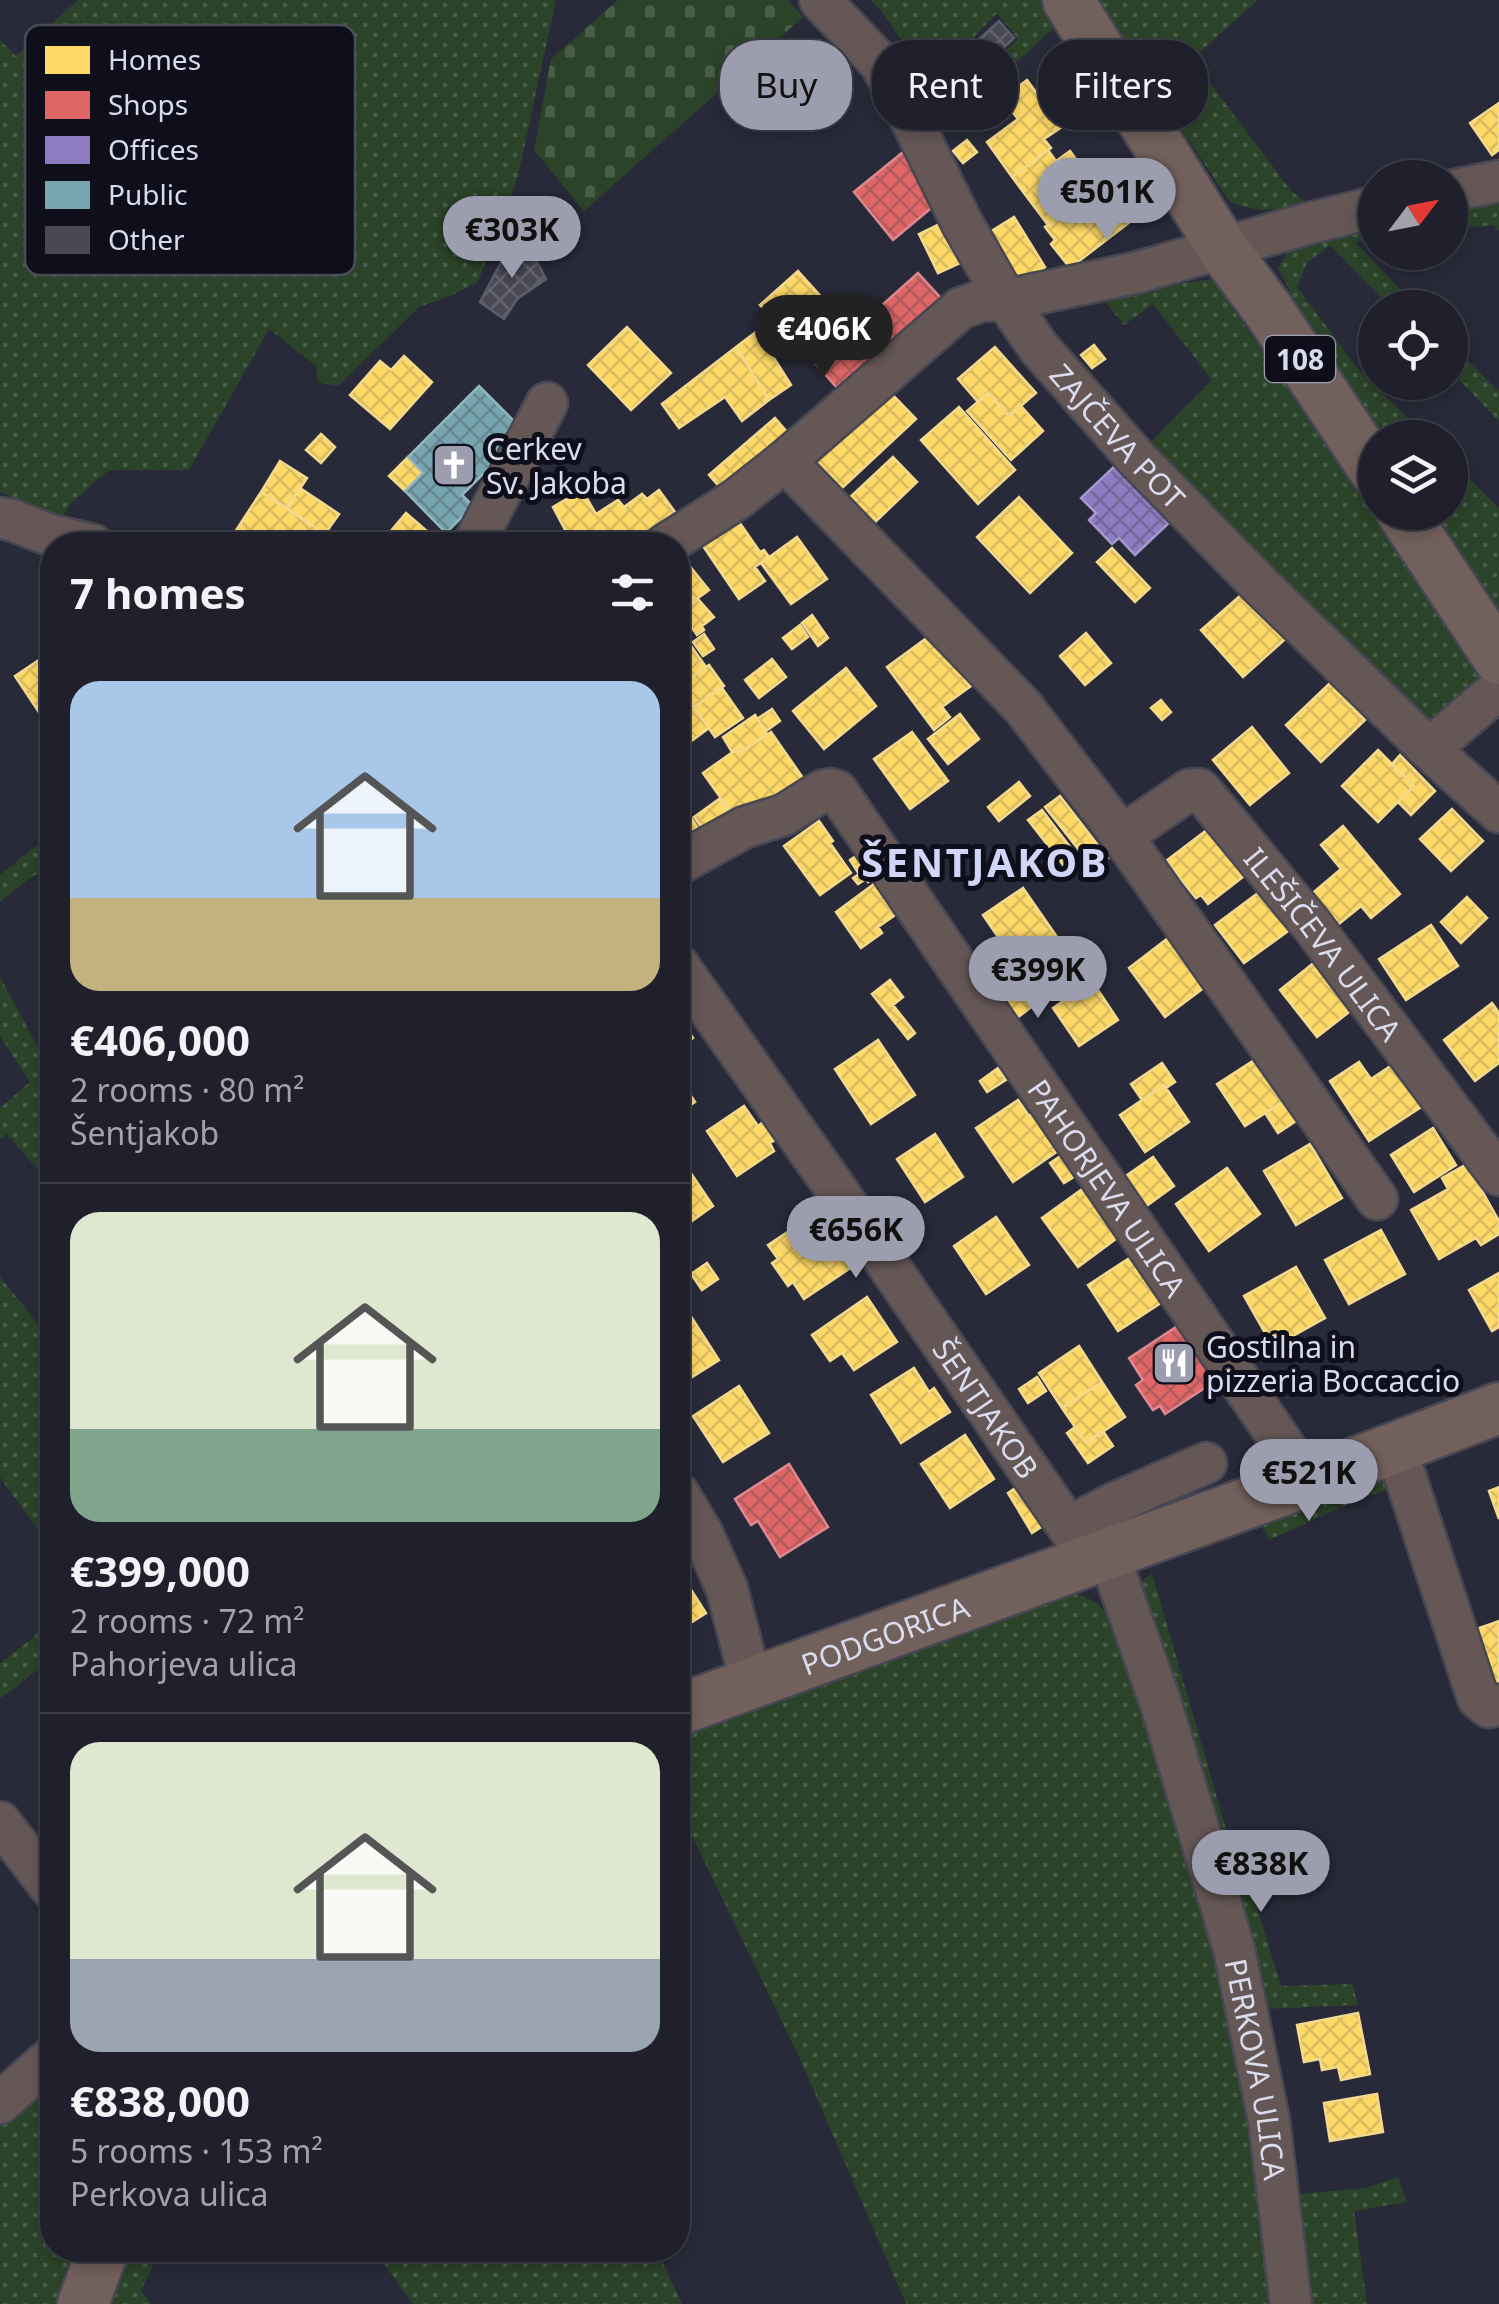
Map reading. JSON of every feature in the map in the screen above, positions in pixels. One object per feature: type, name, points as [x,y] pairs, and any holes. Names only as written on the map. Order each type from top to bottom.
[{"type":"main road","name":"108","points":[[1068,0],[1223,248],[1358,446]]},
{"type":"main road","points":[[1414,530],[1499,659]]},
{"type":"main road","name":"PODGORICA","points":[[690,1705],[1089,1546],[1308,1481],[1499,1408]]},
{"type":"main road","points":[[82,2304],[99,2262]]},
{"type":"street","name":"ZAJČEVA POT","points":[[820,0],[880,63],[962,223],[1039,348],[1136,458],[1259,584],[1499,812]]},
{"type":"street","points":[[1468,187],[1499,181]]},
{"type":"street","points":[[685,532],[786,462],[962,308],[982,300],[1006,300],[1134,274],[1358,212]]},
{"type":"street","points":[[480,532],[547,403]]},
{"type":"street","points":[[786,462],[1004,686],[1122,836],[1377,1200]]},
{"type":"street","points":[[0,518],[40,532]]},
{"type":"street","points":[[1428,748],[1499,689]]},
{"type":"street","name":"PAHORJEVA ULICA","points":[[690,857],[745,827],[784,814],[822,790],[837,791],[1308,1481]]},
{"type":"street","name":"ILEŠIČEVA ULICA","points":[[1122,836],[1189,790],[1204,792],[1311,924],[1499,1174]]},
{"type":"street","name":"ŠENTJAKOB","points":[[690,982],[1089,1546]]},
{"type":"street","points":[[1396,1448],[1478,1698],[1489,1707],[1499,1705]]},
{"type":"street","points":[[1089,1546],[1115,1503],[1206,1463]]},
{"type":"street","points":[[690,1512],[728,1589],[752,1682]]},
{"type":"street","name":"PERKOVA ULICA","points":[[1089,1546],[1161,1704],[1234,1948],[1269,2121],[1291,2304]]},
{"type":"street","points":[[0,1822],[40,1874]]},
{"type":"street","points":[[0,2102],[40,2067]]},
{"type":"green space","points":[[78,0],[556,0],[518,176],[478,282],[419,307],[338,386],[318,382],[316,366],[269,329],[189,470],[109,470],[71,503],[54,530],[0,492],[0,40],[16,56],[25,48],[25,275],[355,275],[355,25],[50,25]]},
{"type":"green space","points":[[618,0],[788,0],[803,17],[777,40],[720,40],[720,91],[584,211],[534,150],[551,59]]},
{"type":"green space","points":[[870,0],[1049,0],[1058,24],[1018,61],[1018,39],[997,13],[971,40],[901,40]]},
{"type":"green space","points":[[1095,0],[1258,0],[1208,45],[1208,40],[1122,40]]},
{"type":"green space","points":[[1208,80],[1292,192],[1307,203],[1268,210],[1230,202],[1182,130],[1208,130]]},
{"type":"green space","points":[[1499,200],[1499,231],[1493,225],[1468,228],[1468,206]]},
{"type":"green space","points":[[1358,228],[1358,270],[1382,270],[1401,290],[1374,290],[1330,245],[1307,263],[1297,287],[1358,369],[1358,399],[1297,305],[1278,268],[1292,245]]},
{"type":"green space","points":[[1212,279],[1358,489],[1358,530],[1386,530],[1474,656],[1484,684],[1428,731],[1144,449],[1212,380],[1153,304],[1124,325],[1104,300],[1143,289]]},
{"type":"green space","points":[[1468,360],[1499,392],[1499,421],[1468,389]]},
{"type":"green space","points":[[1359,400],[1389,400],[1410,420],[1372,420]]},
{"type":"green space","points":[[1468,478],[1499,508],[1499,615],[1443,530],[1468,530]]},
{"type":"green space","points":[[40,843],[40,872],[0,902],[0,875]]},
{"type":"green space","points":[[0,977],[40,1051],[40,1172],[7,1134],[0,1139],[0,1108],[30,1082],[0,1036]]},
{"type":"green space","points":[[0,1277],[40,1326],[40,1533],[0,1477]]},
{"type":"green space","points":[[1385,1470],[1390,1489],[1269,1540],[1259,1519]]},
{"type":"green space","points":[[1152,1573],[1243,1888],[1255,1901],[1281,1986],[1352,1984],[1358,2005],[1264,2009],[1141,1582]]},
{"type":"green space","points":[[1064,1591],[1098,1604],[1118,1634],[1201,1874],[1256,2121],[1277,2304],[906,2304],[801,2061],[690,1832],[690,1723]]},
{"type":"green space","points":[[40,1629],[40,1668],[0,1699],[0,1663]]},
{"type":"green space","points":[[40,2085],[40,2262],[74,2262],[57,2304],[0,2304],[0,2116]]},
{"type":"green space","points":[[1398,2177],[1407,2202],[1354,2211],[1367,2304],[1309,2304],[1298,2194],[1365,2188]]},
{"type":"green space","points":[[120,2262],[154,2262],[141,2291],[151,2304],[105,2304]]},
{"type":"green space","points":[[383,2262],[663,2262],[682,2304],[413,2304]]},
{"type":"building: Homes","points":[[1027,80],[1038,95],[1038,130],[1058,130],[1044,139],[1051,148],[1012,177],[987,142],[1003,130],[1018,130],[1018,87]]},
{"type":"building: Homes","points":[[1499,103],[1499,150],[1492,155],[1470,123]]},
{"type":"building: Homes","points":[[967,140],[977,152],[963,163],[953,151]]},
{"type":"building: Homes","points":[[1048,150],[1056,161],[1070,151],[1097,188],[1048,225],[1012,177]]},
{"type":"building: Homes","points":[[1102,184],[1105,188],[1110,184],[1135,218],[1070,268],[1051,244],[1055,240],[1045,227]]},
{"type":"building: Homes","points":[[1014,217],[1045,267],[1014,287],[982,237]]},
{"type":"building: Homes","points":[[948,220],[967,260],[938,273],[919,234]]},
{"type":"building: Homes","points":[[798,271],[842,320],[805,354],[760,305]]},
{"type":"building: Homes","points":[[627,327],[671,373],[631,410],[588,365]]},
{"type":"building: Homes","points":[[757,331],[791,385],[769,400],[736,347]]},
{"type":"building: Homes","points":[[1094,345],[1105,359],[1092,368],[1081,355]]},
{"type":"building: Homes","points":[[736,347],[769,400],[742,421],[725,397],[679,428],[662,404]]},
{"type":"building: Homes","points":[[995,347],[1036,393],[1009,416],[988,393],[978,402],[958,379]]},
{"type":"building: Homes","points":[[404,356],[432,382],[390,429],[350,395],[380,361],[391,370]]},
{"type":"building: Homes","points":[[888,390],[916,419],[841,489],[814,459]]},
{"type":"building: Homes","points":[[988,393],[1009,416],[1021,406],[1043,431],[1011,460],[967,411]]},
{"type":"building: Homes","points":[[959,407],[1015,470],[978,504],[921,440]]},
{"type":"building: Homes","points":[[775,418],[795,441],[729,498],[709,475]]},
{"type":"building: Homes","points":[[321,434],[335,447],[321,463],[306,450]]},
{"type":"building: Homes","points":[[408,457],[423,473],[405,491],[389,476]]},
{"type":"building: Homes","points":[[893,457],[917,482],[871,526],[847,500]]},
{"type":"building: Homes","points":[[280,461],[307,478],[287,508],[261,492]]},
{"type":"building: Homes","points":[[300,488],[339,514],[326,532],[322,532],[287,508]]},
{"type":"building: Homes","points":[[582,490],[596,514],[618,500],[624,507],[642,494],[647,499],[659,490],[683,523],[670,532],[566,532],[553,507]]},
{"type":"building: Homes","points":[[261,492],[322,532],[235,532]]},
{"type":"building: Homes","points":[[1019,497],[1072,553],[1030,593],[977,537]]},
{"type":"building: Homes","points":[[406,513],[428,532],[390,532]]},
{"type":"building: Homes","points":[[735,516],[760,552],[764,550],[769,557],[755,567],[765,581],[739,599],[699,540]]},
{"type":"building: Homes","points":[[797,537],[827,579],[791,604],[761,563]]},
{"type":"building: Homes","points":[[1112,548],[1150,588],[1135,602],[1097,562]]},
{"type":"building: Homes","points":[[690,566],[709,590],[690,604]]},
{"type":"building: Homes","points":[[1241,595],[1264,619],[1273,610],[1293,632],[1243,677],[1201,630]]},
{"type":"building: Homes","points":[[698,599],[714,617],[697,635],[690,625],[690,604]]},
{"type":"building: Homes","points":[[812,615],[828,638],[818,646],[802,623]]},
{"type":"building: Homes","points":[[800,625],[808,637],[792,649],[783,638]]},
{"type":"building: Homes","points":[[1086,633],[1111,663],[1085,685],[1060,656]]},
{"type":"building: Homes","points":[[704,634],[714,649],[703,656],[693,642]]},
{"type":"building: Homes","points":[[932,634],[971,686],[942,707],[950,717],[934,730],[887,667]]},
{"type":"building: Homes","points":[[690,644],[706,667],[690,678]]},
{"type":"building: Homes","points":[[40,659],[40,714],[15,676]]},
{"type":"building: Homes","points":[[772,659],[786,677],[759,698],[745,680]]},
{"type":"building: Homes","points":[[709,665],[724,686],[694,707],[690,701],[690,678]]},
{"type":"building: Homes","points":[[846,668],[876,706],[824,749],[793,711]]},
{"type":"building: Homes","points":[[1330,683],[1365,720],[1321,762],[1286,725]]},
{"type":"building: Homes","points":[[722,688],[743,718],[715,737],[694,707]]},
{"type":"building: Homes","points":[[1161,700],[1171,712],[1162,720],[1151,708]]},
{"type":"building: Homes","points":[[690,702],[709,728],[690,742]]},
{"type":"building: Homes","points":[[772,709],[780,721],[766,731],[757,719]]},
{"type":"building: Homes","points":[[960,714],[979,739],[948,764],[928,739]]},
{"type":"building: Homes","points":[[755,715],[767,734],[740,753],[737,749],[732,752],[723,737]]},
{"type":"building: Homes","points":[[1252,727],[1289,773],[1250,805],[1213,760]]},
{"type":"building: Homes","points":[[771,732],[810,788],[737,821],[703,773]]},
{"type":"building: Homes","points":[[912,732],[948,781],[910,809],[874,759]]},
{"type":"building: Homes","points":[[1378,750],[1414,786],[1378,822],[1342,786]]},
{"type":"building: Homes","points":[[1400,755],[1435,791],[1411,815],[1398,802],[1414,786],[1392,764]]},
{"type":"building: Homes","points":[[1019,782],[1030,796],[999,821],[988,807]]},
{"type":"building: Homes","points":[[1060,796],[1108,858],[1094,869],[1045,807]]},
{"type":"building: Homes","points":[[719,799],[733,819],[708,837],[694,817]]},
{"type":"building: Homes","points":[[1452,809],[1483,841],[1451,871],[1420,839]]},
{"type":"building: Homes","points":[[1042,810],[1077,856],[1064,866],[1028,820]]},
{"type":"building: Homes","points":[[690,816],[699,830],[690,836]]},
{"type":"building: Homes","points":[[819,821],[851,873],[820,895],[784,846]]},
{"type":"building: Homes","points":[[1212,826],[1248,873],[1208,904],[1201,895],[1196,898],[1166,861]]},
{"type":"building: Homes","points":[[1343,826],[1400,894],[1371,918],[1361,906],[1334,928],[1301,903],[1341,869],[1321,845]]},
{"type":"building: Homes","points":[[864,850],[880,874],[858,884],[853,878],[859,874],[850,860]]},
{"type":"building: Homes","points":[[882,878],[904,909],[878,927],[882,933],[861,948],[836,912]]},
{"type":"building: Homes","points":[[1023,888],[1075,963],[1035,991],[983,915]]},
{"type":"building: Homes","points":[[1262,890],[1291,929],[1244,963],[1215,925]]},
{"type":"building: Homes","points":[[1467,897],[1487,918],[1461,943],[1441,922]]},
{"type":"building: Homes","points":[[1431,925],[1458,966],[1406,1000],[1379,959]]},
{"type":"building: Homes","points":[[1168,938],[1205,987],[1165,1017],[1129,968]]},
{"type":"building: Homes","points":[[1316,961],[1353,1009],[1317,1037],[1280,990]]},
{"type":"building: Homes","points":[[890,980],[903,997],[893,1005],[915,1033],[908,1039],[872,994]]},
{"type":"building: Homes","points":[[1092,981],[1118,1020],[1079,1046],[1053,1008]]},
{"type":"building: Homes","points":[[1020,986],[1034,1005],[1009,1024],[995,1004]]},
{"type":"building: Homes","points":[[1492,1003],[1499,1013],[1499,1063],[1475,1081],[1444,1040]]},
{"type":"building: Homes","points":[[878,1040],[915,1095],[871,1124],[835,1069]]},
{"type":"building: Homes","points":[[1259,1057],[1287,1099],[1245,1126],[1217,1084]]},
{"type":"building: Homes","points":[[1359,1062],[1371,1079],[1395,1063],[1423,1106],[1369,1141],[1330,1081]]},
{"type":"building: Homes","points":[[1162,1063],[1175,1082],[1142,1100],[1131,1084]]},
{"type":"building: Homes","points":[[998,1068],[1006,1080],[987,1092],[980,1081]]},
{"type":"building: Homes","points":[[1164,1085],[1189,1122],[1145,1152],[1120,1115]]},
{"type":"building: Homes","points":[[1287,1099],[1305,1115],[1278,1133],[1265,1113]]},
{"type":"building: Homes","points":[[1018,1100],[1058,1151],[1013,1182],[976,1128]]},
{"type":"building: Homes","points":[[744,1106],[758,1126],[763,1122],[775,1140],[770,1143],[774,1151],[737,1176],[707,1131]]},
{"type":"building: Homes","points":[[1433,1128],[1456,1165],[1414,1192],[1391,1155]]},
{"type":"building: Homes","points":[[935,1134],[963,1177],[925,1202],[897,1159]]},
{"type":"building: Homes","points":[[1310,1144],[1342,1198],[1296,1225],[1264,1171]]},
{"type":"building: Homes","points":[[1071,1149],[1085,1170],[1064,1183],[1050,1163]]},
{"type":"building: Homes","points":[[1153,1157],[1174,1186],[1141,1210],[1120,1180]]},
{"type":"building: Homes","points":[[1467,1164],[1499,1221],[1499,1234],[1481,1245],[1476,1238],[1439,1259],[1411,1210],[1448,1189],[1442,1178]]},
{"type":"building: Homes","points":[[1227,1168],[1260,1214],[1209,1251],[1176,1204]]},
{"type":"building: Homes","points":[[690,1172],[713,1206],[690,1222]]},
{"type":"building: Homes","points":[[1085,1187],[1120,1236],[1078,1267],[1042,1218]]},
{"type":"building: Homes","points":[[819,1211],[855,1265],[804,1299],[793,1282],[788,1286],[772,1263],[778,1259],[768,1245]]},
{"type":"building: Homes","points":[[996,1217],[1029,1265],[986,1294],[954,1246]]},
{"type":"building: Homes","points":[[1381,1230],[1405,1274],[1349,1304],[1325,1260]]},
{"type":"building: Homes","points":[[1131,1257],[1161,1303],[1118,1331],[1088,1285]]},
{"type":"building: Homes","points":[[707,1263],[718,1279],[702,1290],[691,1274]]},
{"type":"building: Homes","points":[[1296,1267],[1325,1318],[1273,1347],[1244,1296]]},
{"type":"building: Homes","points":[[1499,1273],[1499,1327],[1492,1331],[1469,1290]]},
{"type":"building: Homes","points":[[867,1297],[897,1342],[854,1370],[842,1353],[830,1361],[812,1335]]},
{"type":"building: Homes","points":[[690,1319],[719,1360],[690,1378]]},
{"type":"building: Homes","points":[[1079,1346],[1102,1382],[1062,1408],[1039,1373]]},
{"type":"building: Homes","points":[[914,1368],[929,1392],[934,1388],[950,1412],[901,1443],[871,1395]]},
{"type":"building: Homes","points":[[1037,1377],[1046,1391],[1028,1403],[1019,1389]]},
{"type":"building: Homes","points":[[1102,1382],[1125,1417],[1086,1443],[1062,1408]]},
{"type":"building: Homes","points":[[739,1386],[769,1433],[723,1462],[693,1416]]},
{"type":"building: Homes","points":[[1075,1427],[1086,1443],[1103,1431],[1113,1446],[1088,1463],[1067,1433]]},
{"type":"building: Homes","points":[[965,1435],[994,1479],[950,1508],[921,1464]]},
{"type":"building: Homes","points":[[1024,1482],[1049,1522],[1032,1533],[1008,1493]]},
{"type":"building: Homes","points":[[1499,1487],[1499,1519],[1489,1491]]},
{"type":"building: Homes","points":[[690,1588],[706,1613],[690,1623]]},
{"type":"building: Homes","points":[[1499,1621],[1499,1683],[1486,1687],[1468,1632]]},
{"type":"building: Homes","points":[[1358,2013],[1370,2074],[1341,2080],[1338,2067],[1322,2070],[1320,2059],[1304,2062],[1297,2025]]},
{"type":"building: Homes","points":[[1377,2094],[1383,2132],[1330,2141],[1324,2103]]},
{"type":"building: Shops","points":[[903,152],[942,199],[893,240],[854,192]]},
{"type":"building: Shops","points":[[918,273],[949,307],[846,398],[816,364]]},
{"type":"building: Shops","name":"Gostilna in pizzeria Boccaccio","points":[[1188,1319],[1220,1367],[1208,1374],[1214,1382],[1165,1414],[1160,1406],[1153,1410],[1136,1385],[1143,1380],[1129,1358]]},
{"type":"building: Shops","points":[[789,1464],[828,1527],[780,1557],[758,1521],[751,1525],[735,1499]]},
{"type":"building: Offices","points":[[1118,463],[1172,520],[1135,555],[1119,538],[1112,544],[1089,520],[1096,513],[1081,498]]},
{"type":"building: Public","name":"Cerkev Sv. Jakoba","points":[[479,386],[525,432],[462,495],[473,506],[447,532],[405,491],[423,473],[408,457]]},
{"type":"building: Other","points":[[999,21],[1014,38],[1012,40],[978,40]]},
{"type":"building: Other","points":[[521,247],[530,249],[546,279],[517,299],[504,319],[480,302],[507,251],[516,252]]},
{"type":"place","name":"Cerkev Sv. Jakoba","points":[[454,465]]},
{"type":"place","name":"Gostilna in pizzeria Boccaccio","points":[[1174,1363]]},
{"type":"district","name":"ŠENTJAKOB","points":[[985,861]]}]
